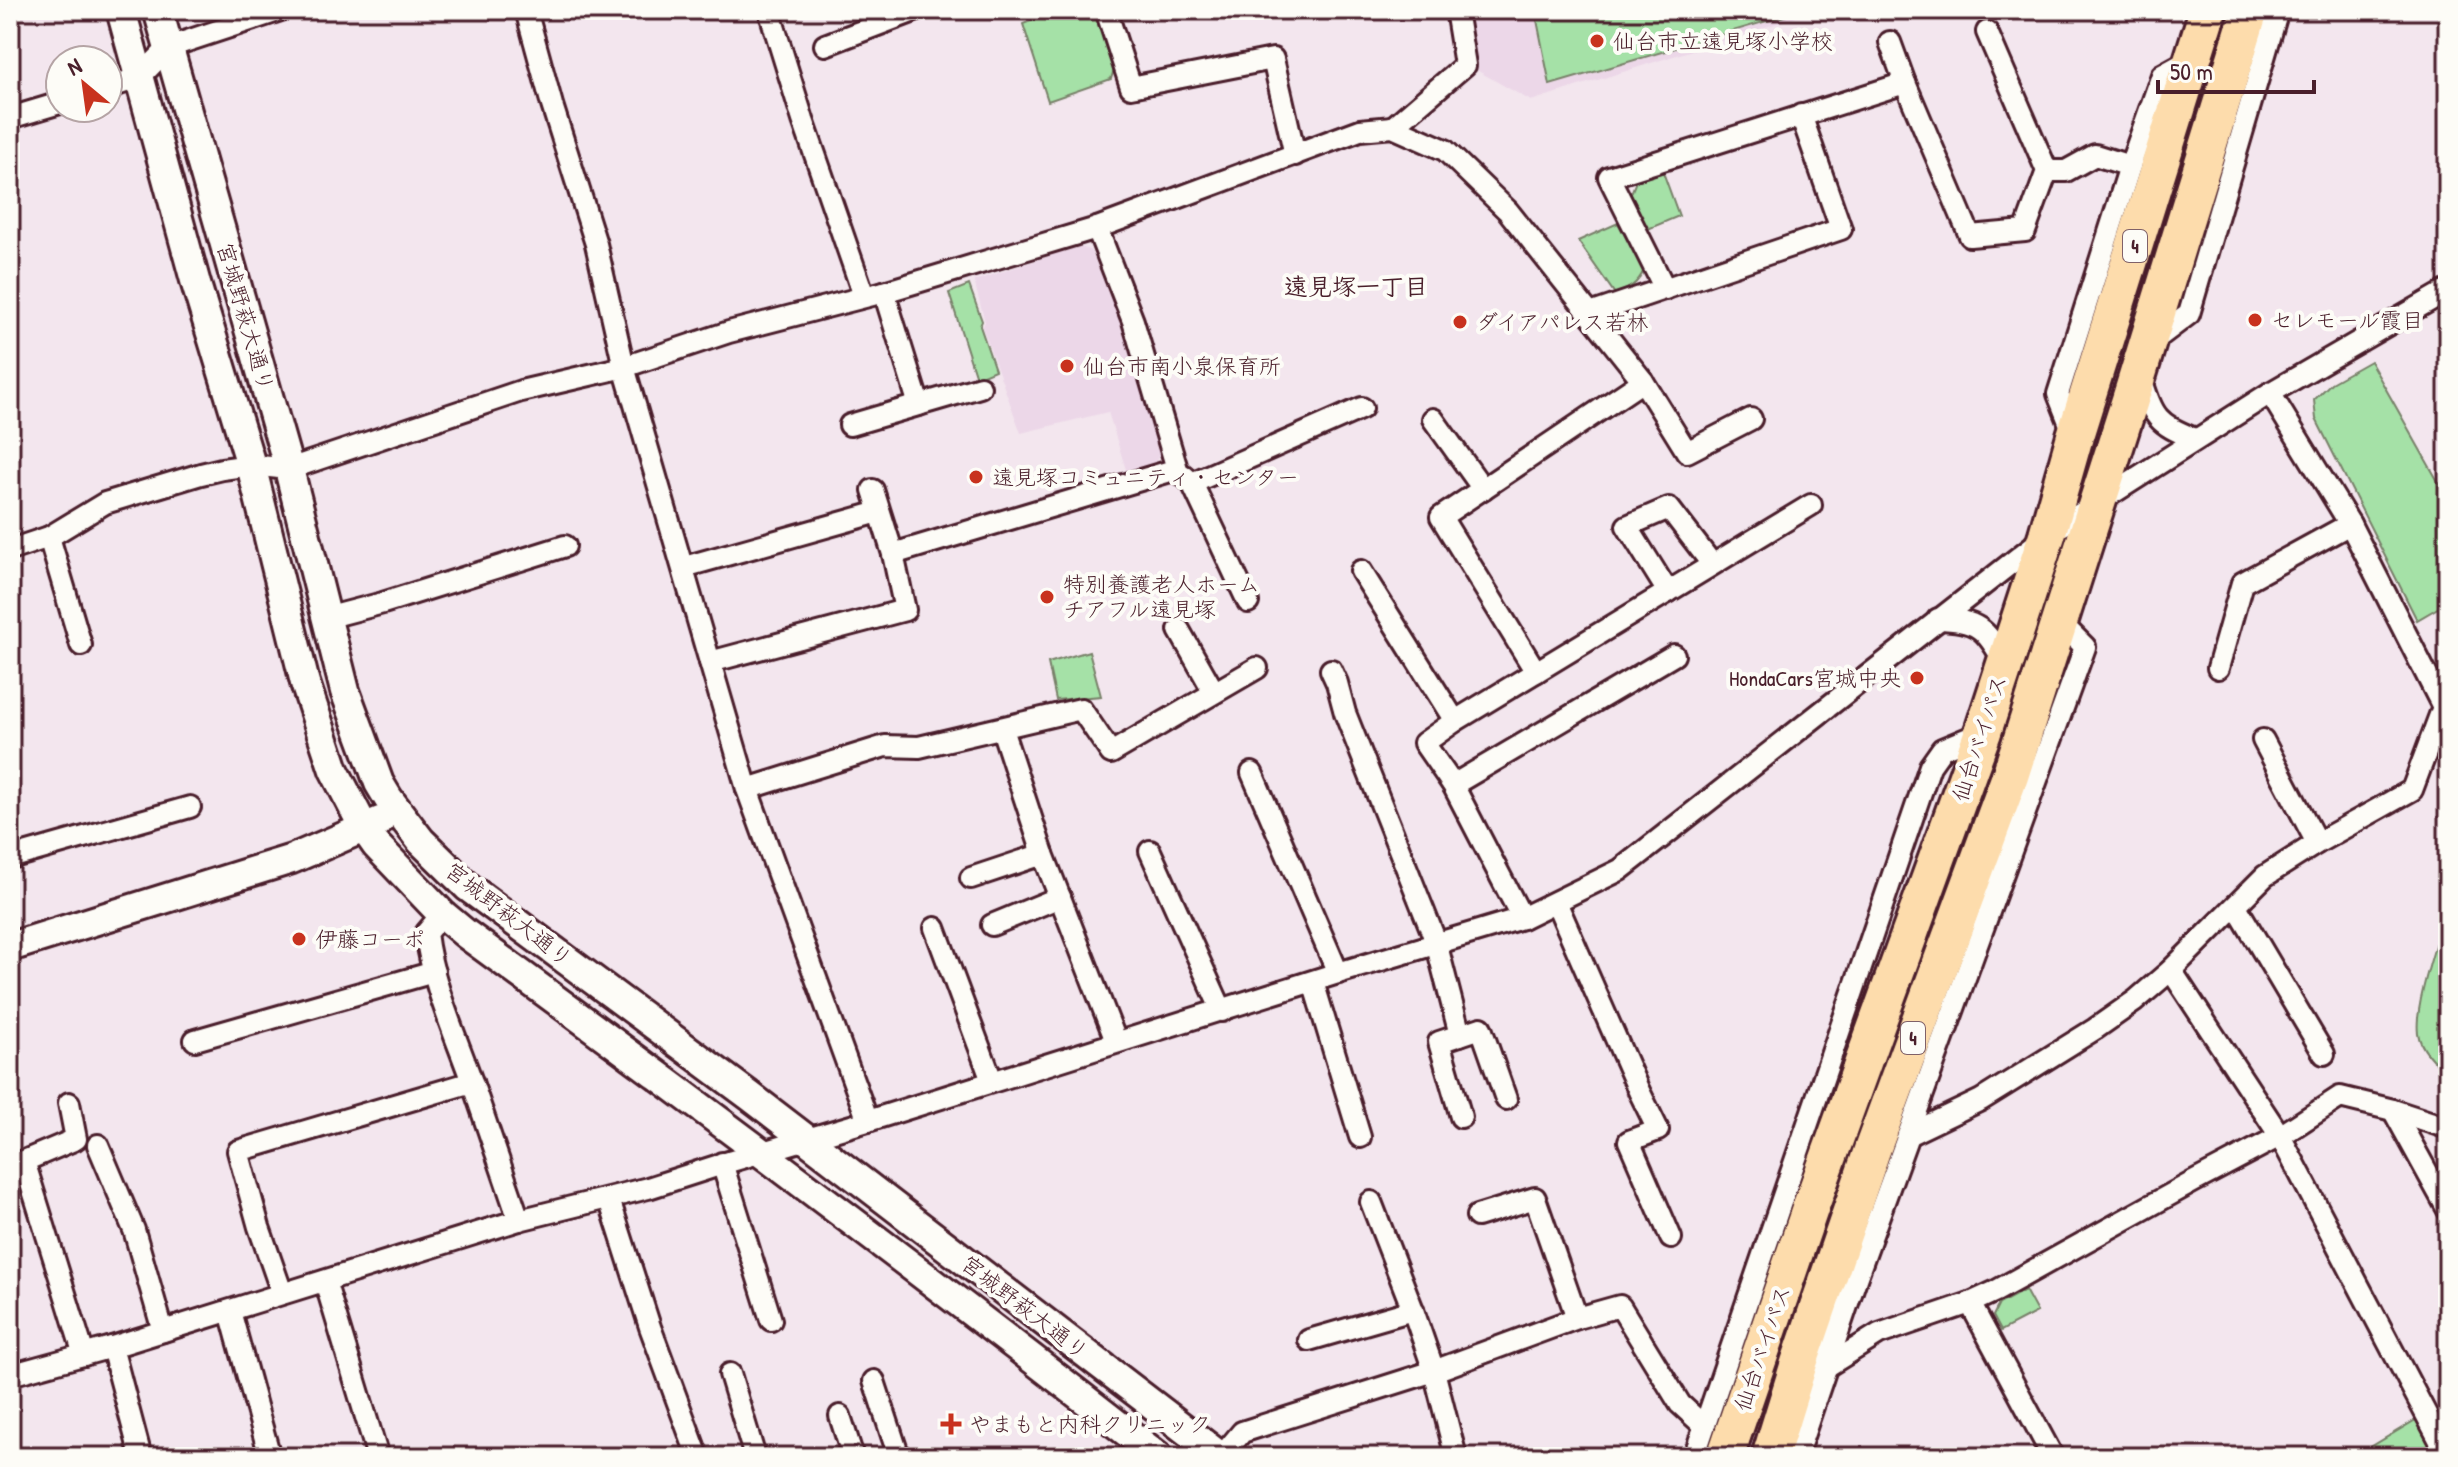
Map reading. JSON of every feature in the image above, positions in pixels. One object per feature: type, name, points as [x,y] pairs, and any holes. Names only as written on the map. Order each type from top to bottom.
[{"type":"highway","name":"仙台バイパス","points":[[1725,1457],[1812,1203],[1983,732],[2047,535],[2208,10]]},
{"type":"highway","name":"仙台バイパス","points":[[1770,1457],[1872,1150],[2010,776],[2250,10]]},
{"type":"street","name":"宮城野萩大通り","points":[[121,10],[196,284],[251,465],[291,632],[321,735],[334,770],[376,845],[442,914],[927,1276],[1150,1455]]},
{"type":"street","name":"宮城野萩大通り","points":[[158,10],[289,469],[345,691],[379,783],[399,812],[421,841],[468,887],[1221,1457]]},
{"type":"street","points":[[124,82],[140,77],[169,47],[281,10]]},
{"type":"street","points":[[526,10],[596,244],[624,367],[747,789],[868,1121]]},
{"type":"street","points":[[769,10],[803,120],[919,405]]},
{"type":"street","points":[[825,45],[917,10]]},
{"type":"street","points":[[1106,10],[1131,87],[1273,59],[1295,155]]},
{"type":"street","points":[[1393,127],[1465,65],[1456,10]]},
{"type":"street","points":[[2195,439],[2159,420],[2150,406],[2142,358],[2189,314],[2278,10]]},
{"type":"street","points":[[1890,42],[1970,236],[2025,231],[2047,171],[1987,32]]},
{"type":"street","points":[[2075,436],[2058,394],[2162,75],[2194,57]]},
{"type":"street","points":[[1665,289],[1609,177],[1905,83]]},
{"type":"street","points":[[10,118],[44,108]]},
{"type":"street","points":[[1590,314],[1841,229],[1801,115]]},
{"type":"street","points":[[10,550],[49,537],[105,503],[222,469],[251,465],[289,469],[521,391],[624,367],[729,332],[874,294],[1097,228],[1360,130],[1393,127],[1445,150],[1508,211],[1643,381],[1687,452],[1751,419]]},
{"type":"street","points":[[2047,171],[2066,171],[2095,155],[2130,166]]},
{"type":"street","points":[[1097,228],[1133,321],[1185,476],[1248,602]]},
{"type":"street","points":[[10,1375],[112,1347],[519,1220],[609,1199],[806,1140],[1116,1041],[1522,918],[1620,870],[2047,535],[2270,393],[2448,290]]},
{"type":"street","points":[[1536,672],[1441,517],[1643,381]]},
{"type":"street","points":[[850,425],[980,387]]},
{"type":"street","points":[[1908,1135],[1981,1100],[2088,1034],[2135,1001],[2171,970],[2265,876],[2412,790],[2443,707],[2350,524],[2270,393]]},
{"type":"street","points":[[893,554],[1185,476],[1362,408]]},
{"type":"street","points":[[1433,419],[1483,489]]},
{"type":"street","points":[[710,662],[905,610],[893,554],[873,490]]},
{"type":"street","points":[[1522,918],[1453,785],[1424,743],[1455,721],[1811,505]]},
{"type":"street","points":[[1668,592],[1627,526],[1669,508],[1712,564]]},
{"type":"street","points":[[684,567],[879,512]]},
{"type":"street","points":[[2218,668],[2242,583],[2350,524]]},
{"type":"street","points":[[49,537],[81,645]]},
{"type":"street","points":[[326,618],[565,546]]},
{"type":"street","points":[[1361,571],[1455,721]]},
{"type":"street","points":[[1938,619],[1979,625],[2004,662]]},
{"type":"street","points":[[1796,1457],[1908,1135],[2085,647],[2059,621]]},
{"type":"street","points":[[1179,630],[1214,692]]},
{"type":"street","points":[[1453,785],[1674,655]]},
{"type":"street","points":[[747,789],[885,746],[919,747],[1081,709],[1111,753],[1257,668]]},
{"type":"street","points":[[1331,670],[1345,713],[1436,942],[1460,1035]]},
{"type":"street","points":[[1002,729],[1043,854],[1116,1041]]},
{"type":"street","points":[[1694,1457],[1930,766],[1942,749],[1983,732]]},
{"type":"street","points":[[2263,740],[2317,843]]},
{"type":"street","points":[[1252,773],[1338,973]]},
{"type":"street","points":[[10,858],[190,807]]},
{"type":"street","points":[[10,947],[292,859],[399,812]]},
{"type":"street","points":[[1150,851],[1222,1011]]},
{"type":"street","points":[[971,878],[1043,854]]},
{"type":"street","points":[[992,925],[1060,897]]},
{"type":"street","points":[[1556,902],[1658,1130],[1629,1141],[1671,1238]]},
{"type":"street","points":[[2236,906],[2324,1054]]},
{"type":"street","points":[[442,914],[426,933],[434,972],[519,1220]]},
{"type":"street","points":[[935,928],[992,1081]]},
{"type":"street","points":[[2171,970],[2280,1136],[2448,1456]]},
{"type":"street","points":[[195,1040],[434,972]]},
{"type":"street","points":[[1313,982],[1360,1137]]},
{"type":"street","points":[[1461,1117],[1439,1042],[1481,1028],[1506,1099]]},
{"type":"street","points":[[282,1293],[259,1227],[238,1151],[472,1082]]},
{"type":"street","points":[[1826,1367],[1879,1334],[1996,1291],[2280,1136],[2340,1097],[2448,1128]]},
{"type":"street","points":[[69,1103],[76,1139],[24,1161],[84,1355]]},
{"type":"street","points":[[2393,1110],[2448,1210]]},
{"type":"street","points":[[98,1145],[134,1230],[163,1331]]},
{"type":"street","points":[[722,1163],[771,1320]]},
{"type":"street","points":[[1477,1216],[1535,1198],[1577,1318]]},
{"type":"street","points":[[609,1199],[650,1327],[698,1457]]},
{"type":"street","points":[[1371,1202],[1434,1371],[1456,1457]]},
{"type":"street","points":[[325,1281],[378,1457]]},
{"type":"street","points":[[1970,1303],[2053,1457]]},
{"type":"street","points":[[1221,1457],[1242,1432],[1434,1371],[1577,1318],[1620,1306],[1680,1404],[1704,1426]]},
{"type":"street","points":[[1309,1340],[1413,1310]]},
{"type":"street","points":[[230,1311],[270,1457]]},
{"type":"street","points":[[112,1347],[141,1457]]},
{"type":"street","points":[[730,1374],[755,1457]]},
{"type":"street","points":[[874,1381],[899,1457]]},
{"type":"street","points":[[840,1416],[853,1457]]},
{"type":"street","points":[[1150,1455],[1172,1421]]},
{"type":"shaded area","name":"仙台市立遠見塚小学校","points":[[1467,10],[1819,10],[1531,101],[1478,71]]},
{"type":"shaded area","name":"仙台市南小泉保育所","points":[[1079,246],[1091,251],[1126,332],[1161,451],[1154,465],[1127,473],[1108,412],[1021,433],[982,327],[985,322],[974,281]]},
{"type":"green space","points":[[1058,10],[1097,10],[1115,66],[1111,79],[1048,101],[1023,24]]},
{"type":"green space","points":[[1535,10],[1804,10],[1550,85]]},
{"type":"green space","points":[[1663,172],[1679,216],[1648,229],[1630,196],[1636,181]]},
{"type":"green space","points":[[1618,223],[1644,270],[1632,285],[1615,294],[1578,241]]},
{"type":"green space","points":[[969,285],[995,370],[976,378],[949,293]]},
{"type":"green space","points":[[2370,361],[2448,499],[2448,602],[2417,620],[2316,419],[2314,400],[2331,383]]},
{"type":"green space","points":[[1089,651],[1101,696],[1056,700],[1048,663]]},
{"type":"green space","points":[[2448,902],[2448,1072],[2433,1061],[2425,1050],[2419,1039],[2418,1020]]},
{"type":"green space","points":[[2025,1290],[2037,1312],[2001,1331],[1993,1316],[1999,1304]]},
{"type":"green space","points":[[2419,1418],[2440,1457],[2367,1457],[2364,1451]]},
{"type":"place","name":"仙台市立遠見塚小学校","points":[[1597,41]]},
{"type":"place","name":"セレモール霞目","points":[[2255,320]]},
{"type":"place","name":"ダイアパレス若林","points":[[1460,322]]},
{"type":"place","name":"仙台市南小泉保育所","points":[[1067,366]]},
{"type":"place","name":"遠見塚コミュニティ・センター","points":[[976,477]]},
{"type":"place","name":"特別養護老人ホーム チアフル遠見塚","points":[[1047,597]]},
{"type":"place","name":"HondaCars宮城中央","points":[[1917,678]]},
{"type":"place","name":"伊藤コーポ","points":[[299,939]]},
{"type":"place","name":"やまもと内科クリニック","points":[[951,1424]]},
{"type":"district","name":"遠見塚一丁目","points":[[1356,287]]}]
